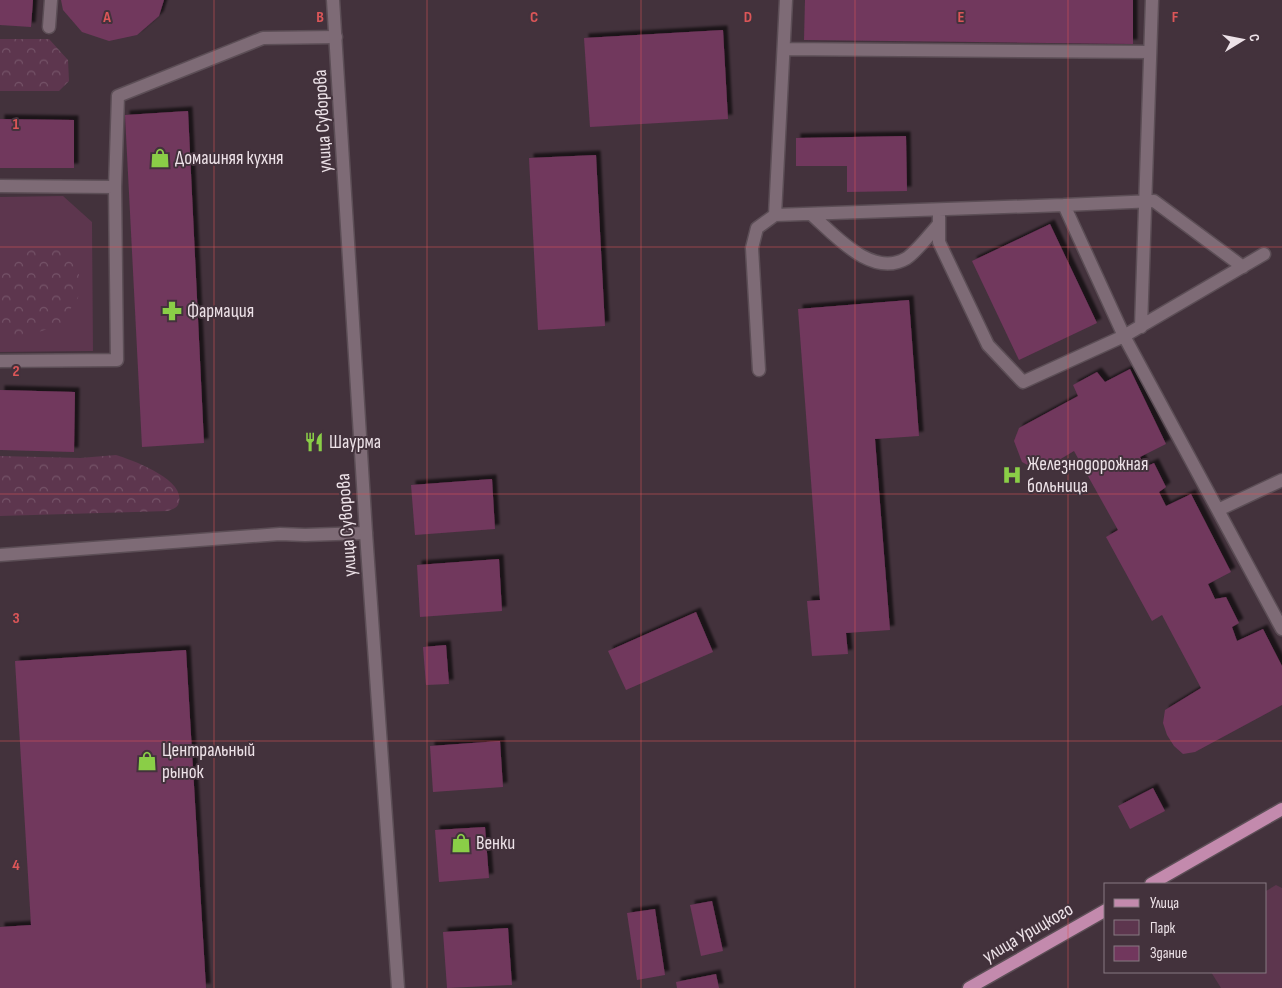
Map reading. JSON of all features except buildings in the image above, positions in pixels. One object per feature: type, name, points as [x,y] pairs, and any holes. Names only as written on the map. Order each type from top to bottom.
[{"type":"main road","points":[[49,27],[51,0]]},
{"type":"main road","name":"улица Суворова","points":[[333,0],[366,533],[398,988]]},
{"type":"main road","points":[[775,216],[786,0]]},
{"type":"main road","points":[[1141,326],[1152,0]]},
{"type":"main road","points":[[0,360],[117,360],[115,187],[118,96],[263,38],[336,37]]},
{"type":"main road","points":[[784,49],[1150,52]]},
{"type":"main road","points":[[0,186],[115,187]]},
{"type":"main road","points":[[759,370],[752,248],[757,228],[775,216],[1154,202],[1243,267]]},
{"type":"main road","points":[[1064,205],[1124,336],[1282,629]]},
{"type":"main road","points":[[939,210],[939,242],[988,345],[1023,382],[1124,336],[1264,254]]},
{"type":"main road","points":[[812,214],[843,243],[861,256],[880,264],[893,263],[907,257],[939,224]]},
{"type":"main road","points":[[1218,510],[1282,480]]},
{"type":"main road","points":[[0,555],[280,534],[366,533]]},
{"type":"main road","points":[[1153,883],[1282,809]]},
{"type":"main road","name":"улица Урицкого","points":[[970,988],[1104,911]]},
{"type":"green space","points":[[0,39],[49,39],[68,60],[69,81],[59,91],[0,91]]},
{"type":"green space","points":[[63,196],[92,222],[93,351],[0,352],[0,197]]},
{"type":"green space","points":[[52,245],[63,248],[76,261],[80,279],[78,298],[60,324],[42,331],[0,339],[0,270],[32,249]]},
{"type":"green space","points":[[116,455],[145,466],[166,478],[179,494],[178,506],[168,511],[0,516],[0,456],[80,458]]},
{"type":"green space","points":[[1276,885],[1282,888],[1282,988],[1221,988],[1212,973],[1267,973],[1267,890]]},
{"type":"place","name":"Домашняя кухня","points":[[160,158]]},
{"type":"place","name":"Фармация","points":[[172,311]]},
{"type":"place","name":"Шаурма","points":[[314,442]]},
{"type":"place","name":"Железнодорожная больница","points":[[1012,475]]},
{"type":"place","name":"Центральный рынок","points":[[147,761]]},
{"type":"place","name":"Венки","points":[[461,843]]}]
